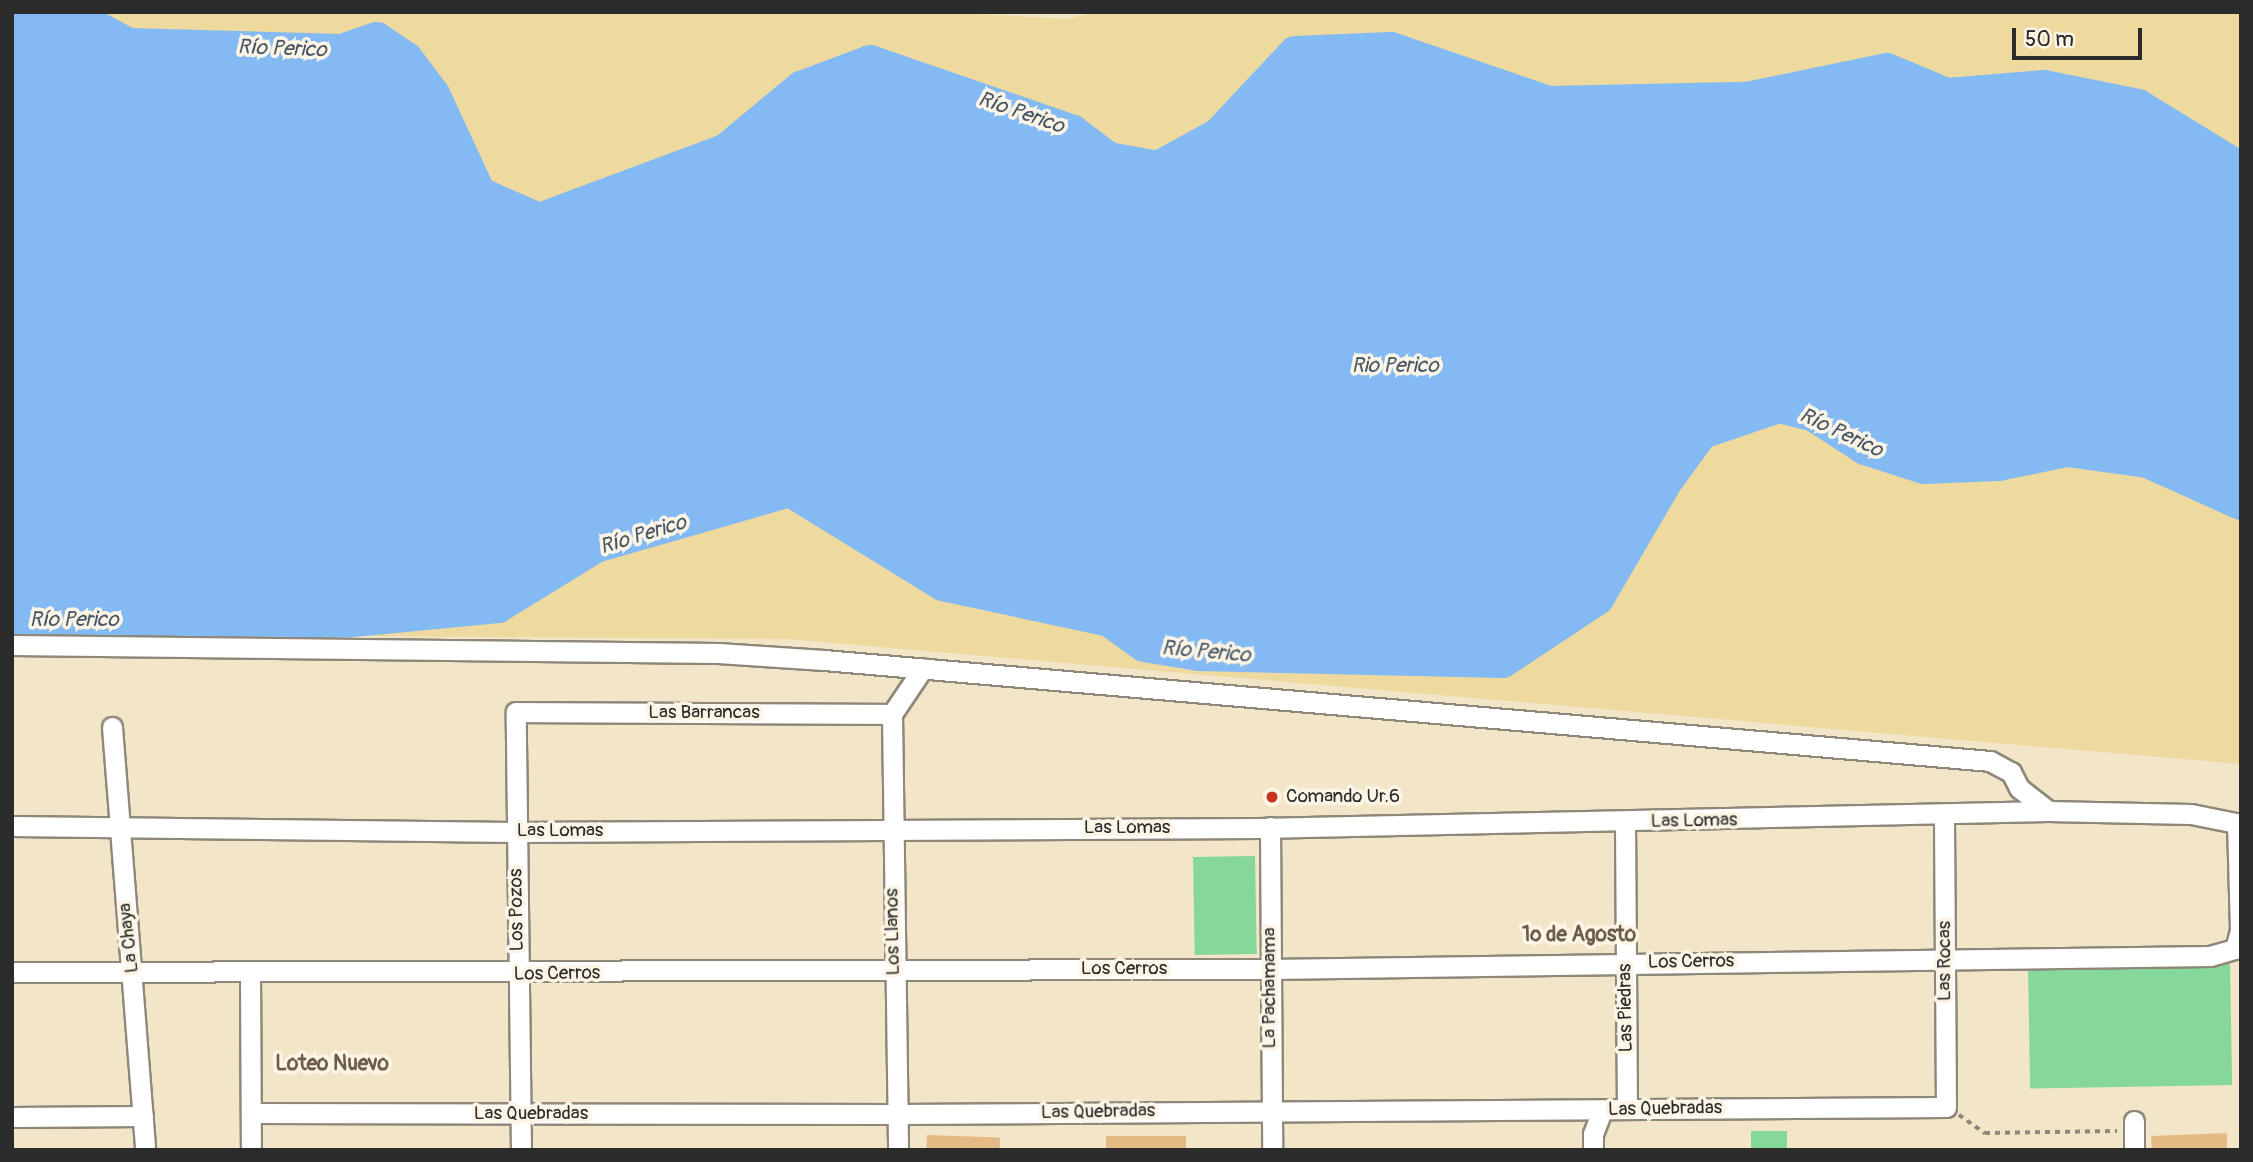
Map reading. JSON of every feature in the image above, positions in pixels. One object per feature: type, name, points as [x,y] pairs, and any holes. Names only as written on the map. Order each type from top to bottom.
[{"type":"street","points":[[12,645],[718,653],[923,668],[1990,761],[2011,772],[2019,788],[2048,811]]},
{"type":"street","points":[[892,714],[923,668]]},
{"type":"street","name":"Las Barrancas","points":[[516,712],[892,714]]},
{"type":"street","name":"Los Pozos","points":[[516,712],[521,1150]]},
{"type":"street","name":"Los Llanos","points":[[892,714],[893,970],[898,1150]]},
{"type":"street","name":"La Chaya","points":[[112,727],[117,824],[133,971],[145,1150]]},
{"type":"street","name":"Las Lomas","points":[[12,826],[117,824],[516,832],[1270,827],[1625,823],[2048,811],[2191,814],[2239,823]]},
{"type":"street","name":"Las Rocas","points":[[1944,816],[1945,1107]]},
{"type":"street","name":"Las Piedras","points":[[1625,823],[1627,1110]]},
{"type":"street","name":"Los Cerros","points":[[12,972],[518,974],[1269,969],[2210,956],[2235,949],[2240,930],[2239,823]]},
{"type":"street","name":"La Pachamama","points":[[1270,827],[1272,1150]]},
{"type":"street","points":[[250,972],[251,1150]]},
{"type":"street","name":"Las Quebradas","points":[[251,1113],[898,1114],[1945,1107]]},
{"type":"street","points":[[1593,1150],[1593,1134],[1602,1110]]},
{"type":"street","points":[[12,1117],[143,1116]]},
{"type":"path","points":[[1945,1107],[1985,1133],[2134,1134]]},
{"type":"green space","points":[[1255,856],[1257,954],[1195,955],[1193,857]]},
{"type":"green space","points":[[2230,964],[2232,1085],[2030,1089],[2028,968]]},
{"type":"green space","points":[[1751,1131],[1787,1131],[1787,1150],[1751,1150]]},
{"type":"sand","name":"Rio Perico","points":[[12,12],[946,12],[1069,19],[1093,12],[2241,12],[2241,764],[787,639],[12,634]]},
{"type":"water","name":"Rio Perico","points":[[12,12],[69,12],[129,44],[342,50],[377,38],[407,58],[434,94],[480,193],[539,219],[725,150],[801,87],[870,61],[1073,131],[1109,158],[1158,167],[1218,134],[1295,52],[1391,48],[1549,102],[1747,98],[1887,69],[1947,94],[2044,86],[2138,105],[2241,168],[2241,504],[2147,463],[2067,451],[1998,465],[1924,468],[1865,449],[1814,416],[1779,407],[1702,433],[1667,481],[1598,599],[1503,662],[1198,655],[1144,646],[1109,621],[943,585],[790,491],[596,547],[498,607],[353,621],[12,620]]},
{"type":"building","points":[[2227,1133],[2227,1150],[2152,1150],[2151,1136]]},
{"type":"building","points":[[927,1135],[1000,1138],[1000,1150],[926,1150]]},
{"type":"building","points":[[1106,1136],[1186,1136],[1186,1150],[1106,1150]]},
{"type":"waterway","name":"Río Perico","points":[[69,12],[129,44],[342,50],[377,38],[407,58],[434,94],[480,193],[539,219],[725,150],[801,87],[870,61],[1073,131],[1109,158],[1158,167],[1218,134],[1295,52],[1391,48],[1549,102],[1747,98],[1887,69],[1947,94],[2044,86],[2138,105],[2241,168]]},
{"type":"waterway","name":"Río Perico","points":[[12,620],[353,621],[498,607],[596,547],[790,491],[943,585],[1109,621],[1144,646],[1198,655],[1503,662],[1598,599],[1667,481],[1702,433],[1779,407],[1814,416],[1865,449],[1924,468],[1998,465],[2067,451],[2147,462],[2241,504]]},
{"type":"place","name":"Comando Ur.6","points":[[1272,797]]},
{"type":"district","name":"1º de Agosto","points":[[1579,935]]},
{"type":"district","name":"Loteo Nuevo","points":[[332,1064]]}]
